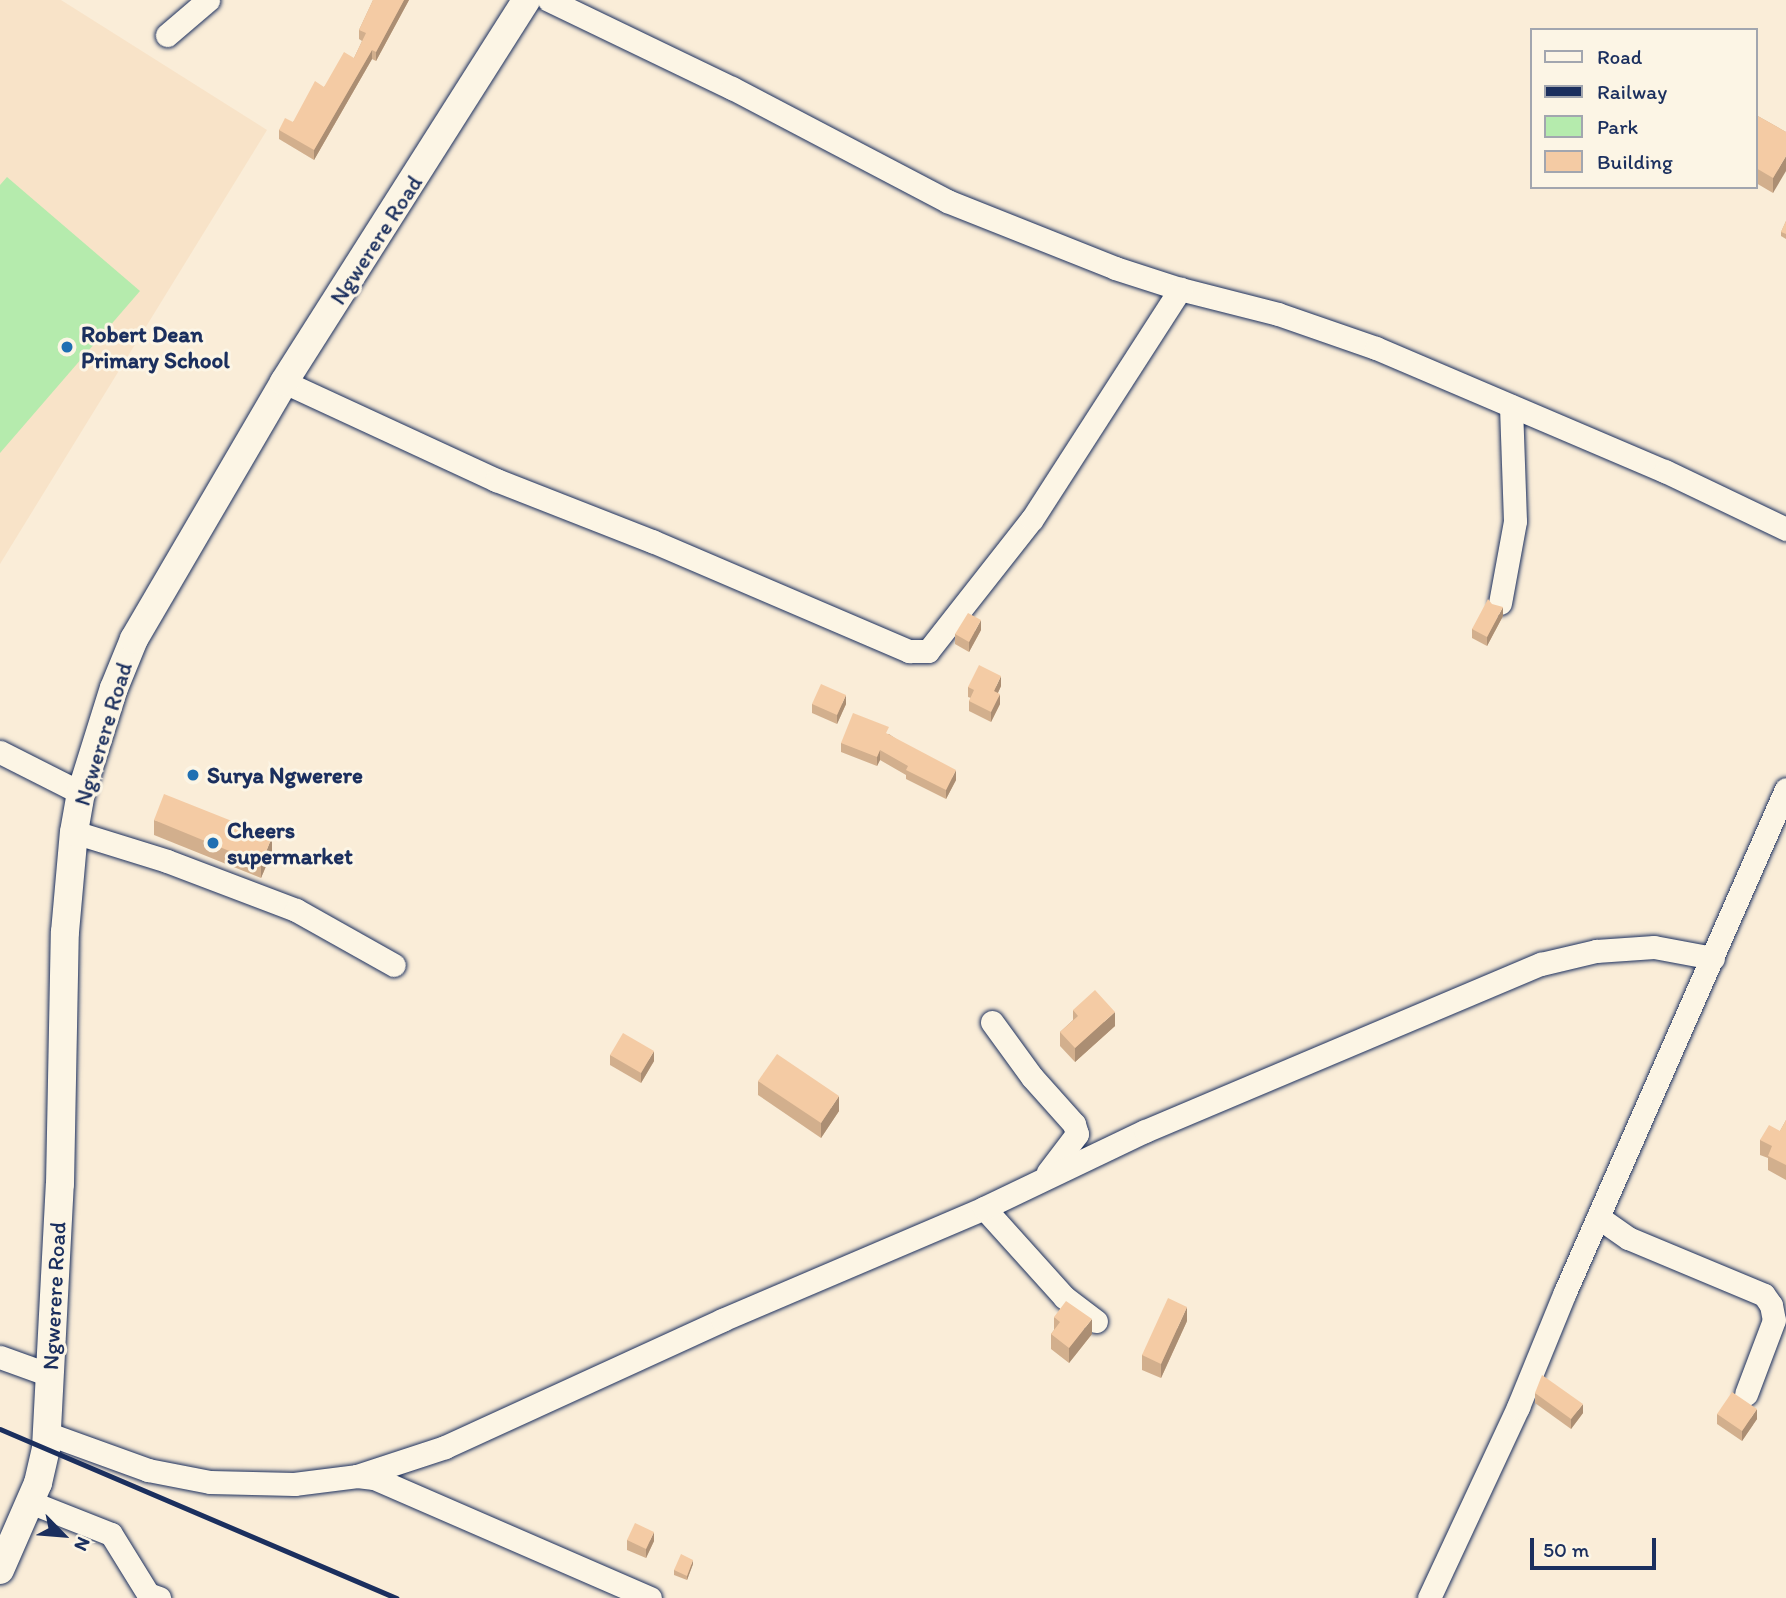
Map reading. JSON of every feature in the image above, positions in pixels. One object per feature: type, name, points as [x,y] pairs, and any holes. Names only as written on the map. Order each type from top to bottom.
[{"type":"main road","name":"Ngwerere Road","points":[[0,1570],[9,1525],[30,1502],[38,1483],[46,1433],[60,1184],[65,932],[74,832],[81,793],[114,688],[134,639],[284,382],[526,0]]},
{"type":"street","points":[[167,35],[208,0]]},
{"type":"street","points":[[549,0],[732,88],[947,201],[1050,244],[1180,289],[1322,328],[1665,471],[1786,529]]},
{"type":"street","points":[[284,382],[496,480],[652,541],[909,651],[928,651],[1032,519],[1180,289]]},
{"type":"street","points":[[1500,603],[1515,521],[1511,406]]},
{"type":"street","points":[[0,752],[81,793]]},
{"type":"street","points":[[1429,1598],[1518,1407],[1598,1217],[1786,789]]},
{"type":"street","points":[[74,832],[167,861],[296,910],[394,965]]},
{"type":"street","points":[[46,1433],[148,1470],[210,1482],[294,1484],[358,1476],[444,1447],[722,1320],[984,1208],[1145,1131],[1541,964],[1596,951],[1654,947],[1713,958]]},
{"type":"street","points":[[992,1022],[1032,1077],[1074,1124],[1077,1135],[1054,1167],[1032,1185]]},
{"type":"street","points":[[984,1208],[1064,1297],[1096,1321]]},
{"type":"street","points":[[1598,1217],[1628,1238],[1764,1295],[1771,1305],[1774,1320],[1746,1394]]},
{"type":"street","points":[[0,1357],[50,1375]]},
{"type":"street","points":[[358,1476],[374,1478],[650,1598]]},
{"type":"street","points":[[30,1502],[111,1534],[148,1594],[159,1598]]},
{"type":"shaded area","name":"Robert Dean Primary School","points":[[0,0],[61,0],[267,130],[0,564]]},
{"type":"green space","points":[[7,177],[140,291],[0,453],[0,185]]},
{"type":"building","points":[[373,0],[404,0],[376,52],[372,50],[314,150],[279,130],[285,118],[293,122],[315,81],[324,87],[344,52],[354,58],[366,33],[359,30]]},
{"type":"building","points":[[1758,116],[1786,132],[1786,156],[1773,178],[1758,169]]},
{"type":"building","points":[[1786,221],[1786,234],[1781,232]]},
{"type":"building","points":[[1488,599],[1492,604],[1503,607],[1487,637],[1472,629]]},
{"type":"building","points":[[968,613],[981,620],[969,642],[955,634]]},
{"type":"building","points":[[979,665],[1001,676],[994,691],[1000,694],[991,712],[969,701],[974,690],[968,687]]},
{"type":"building","points":[[821,684],[846,695],[837,715],[812,704]]},
{"type":"building","points":[[853,713],[889,727],[886,733],[956,770],[946,790],[906,770],[908,766],[880,750],[877,757],[841,743]]},
{"type":"building","points":[[164,794],[272,837],[261,864],[154,820]]},
{"type":"building","points":[[1095,990],[1115,1012],[1075,1048],[1060,1032],[1078,1016],[1073,1010]]},
{"type":"building","points":[[623,1033],[654,1051],[641,1073],[610,1055]]},
{"type":"building","points":[[777,1054],[839,1096],[821,1123],[758,1081]]},
{"type":"building","points":[[1786,1120],[1786,1165],[1768,1156],[1772,1146],[1760,1140],[1769,1125],[1780,1131]]},
{"type":"building","points":[[1168,1298],[1187,1307],[1161,1364],[1142,1355]]},
{"type":"building","points":[[1066,1301],[1092,1319],[1069,1348],[1051,1334],[1060,1322],[1054,1317]]},
{"type":"building","points":[[1542,1375],[1583,1404],[1571,1419],[1535,1393]]},
{"type":"building","points":[[1732,1392],[1757,1409],[1742,1431],[1717,1414]]},
{"type":"building","points":[[635,1523],[654,1532],[646,1549],[627,1540]]},
{"type":"building","points":[[681,1554],[693,1560],[687,1576],[674,1570]]},
{"type":"railway","points":[[0,1429],[396,1598]]},
{"type":"place","name":"Robert Dean Primary School","points":[[67,347]]},
{"type":"place","name":"Surya Ngwerere","points":[[193,775]]},
{"type":"place","name":"Cheers supermarket","points":[[213,843]]}]
